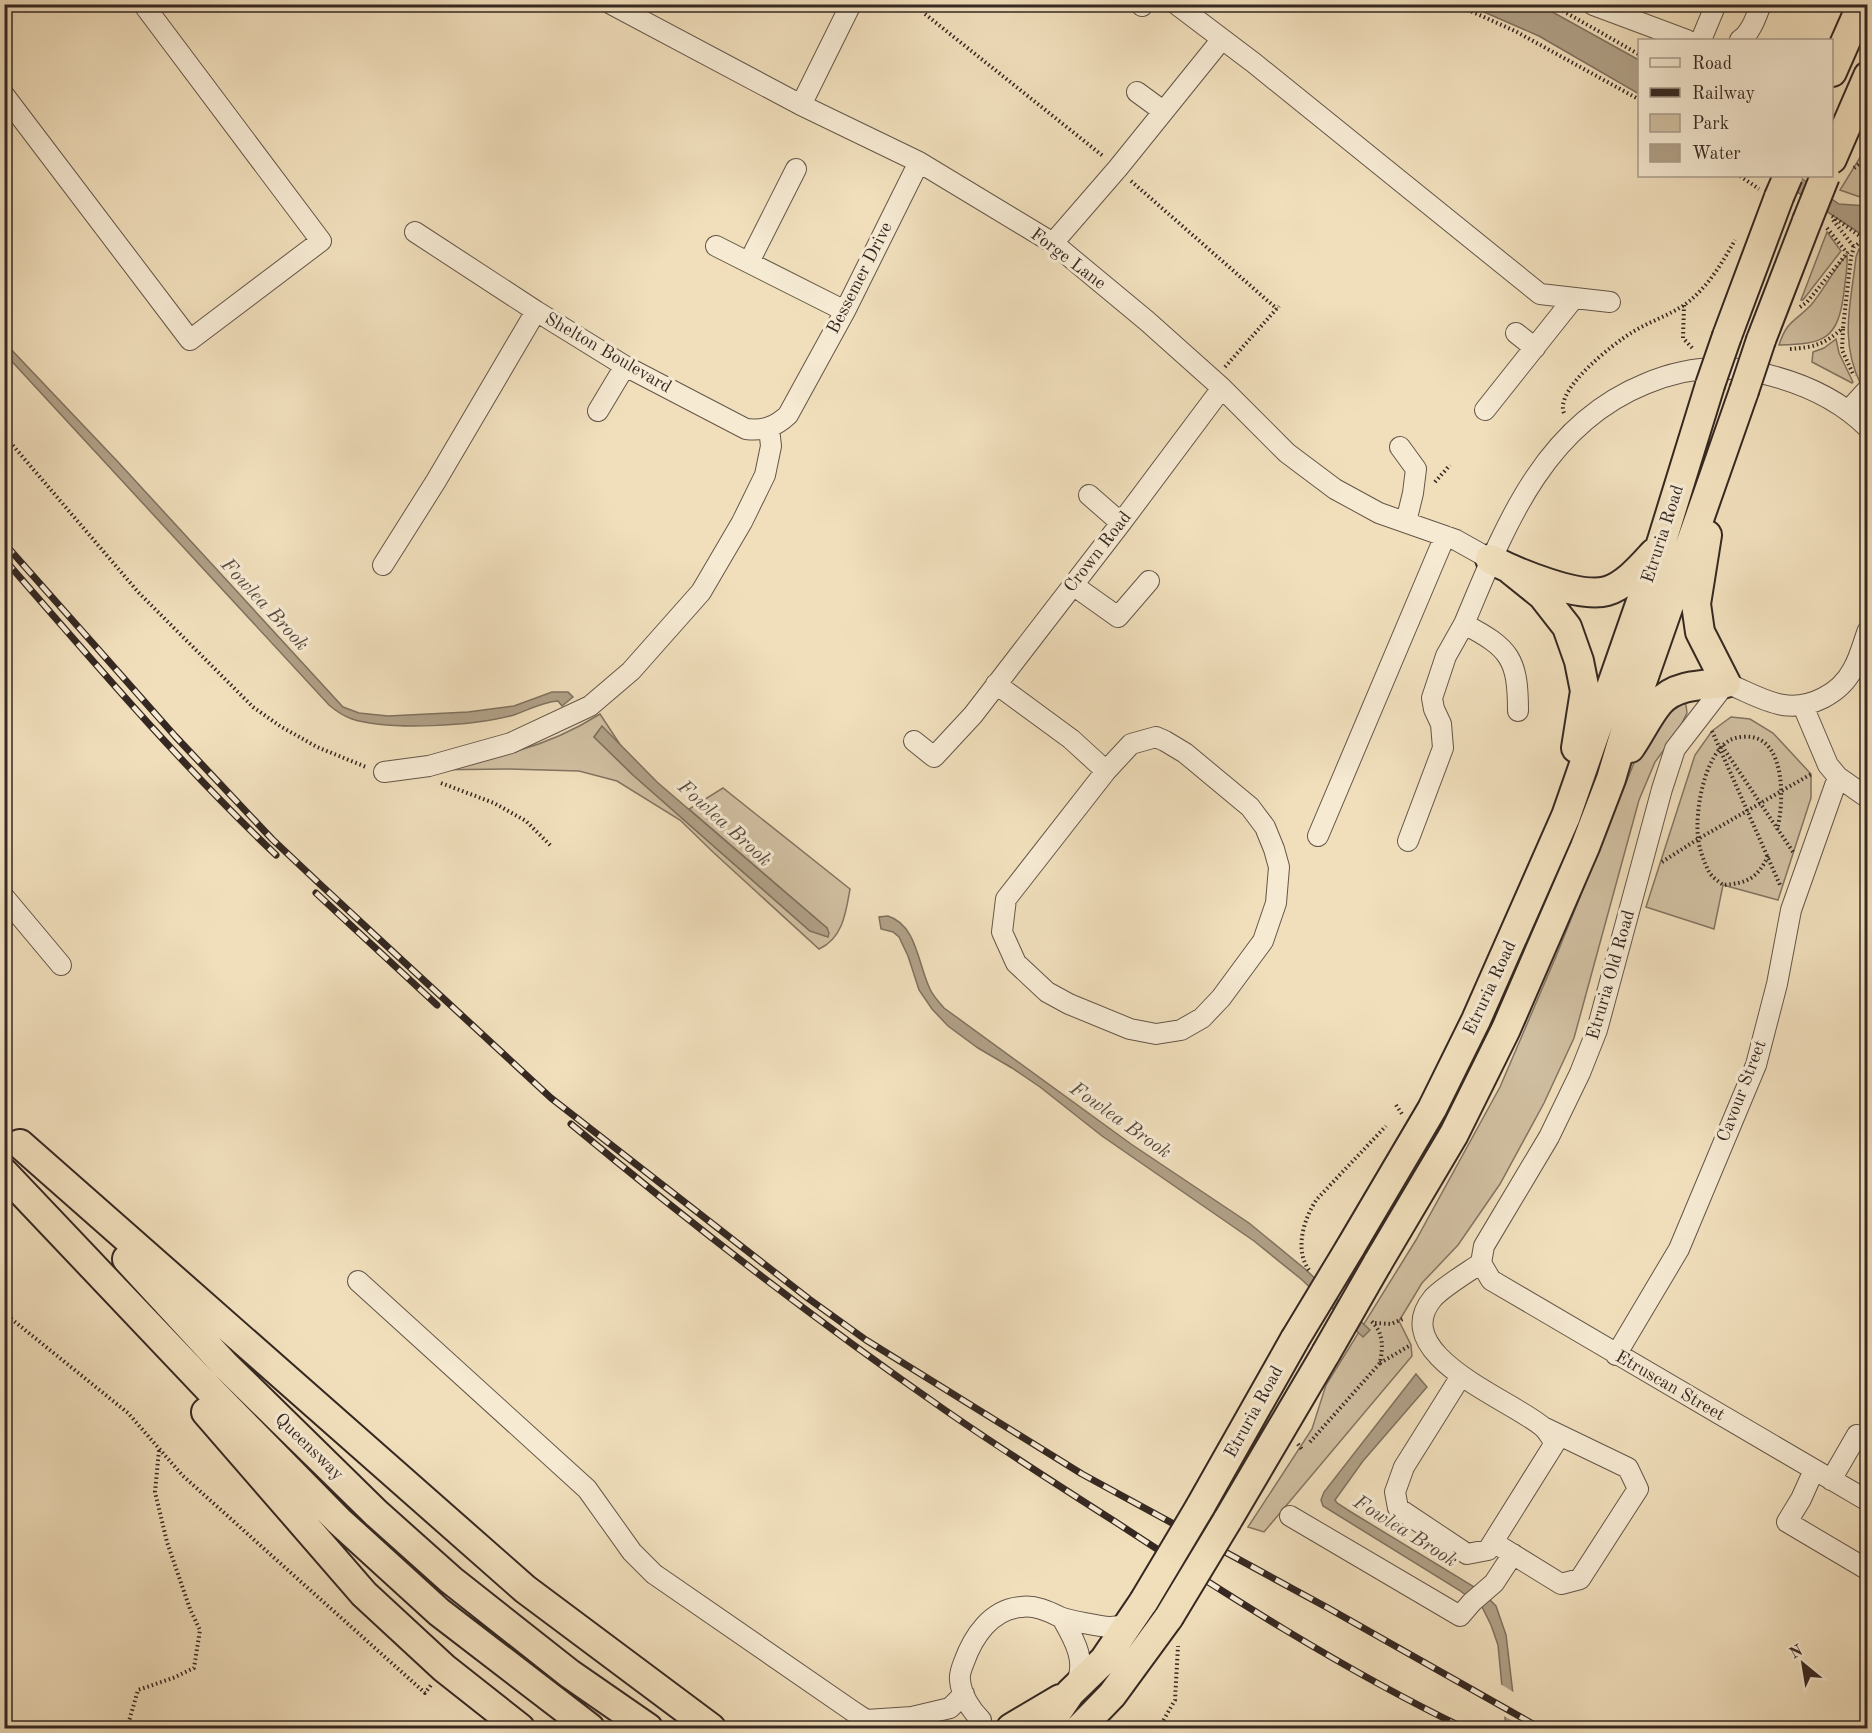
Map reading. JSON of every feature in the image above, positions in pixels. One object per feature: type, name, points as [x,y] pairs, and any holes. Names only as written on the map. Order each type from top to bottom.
[{"type":"highway","points":[[1833,70],[1862,4]]},
{"type":"highway","points":[[1833,157],[1868,76]]},
{"type":"highway","name":"Etruria Road","points":[[1080,1728],[1112,1695],[1169,1617],[1455,1134],[1506,1029],[1581,857],[1611,779],[1628,722],[1761,340],[1814,222],[1824,177]]},
{"type":"highway","name":"Etruria Road","points":[[1046,1728],[1070,1693],[1104,1660],[1144,1601],[1442,1089],[1484,1005],[1566,816],[1660,547],[1710,385],[1777,187]]},
{"type":"highway","points":[[1611,779],[1660,701],[1690,686],[1726,683],[1700,632],[1696,604],[1716,474]]},
{"type":"highway","points":[[1501,564],[1578,591],[1606,591],[1630,577],[1660,547]]},
{"type":"highway","points":[[1501,564],[1542,595],[1567,627],[1579,661],[1585,691],[1566,816]]},
{"type":"highway","points":[[12,1136],[525,1588],[711,1728]]},
{"type":"highway","name":"Queensway","points":[[12,1136],[225,1365],[376,1513],[451,1580],[533,1645],[570,1674],[648,1728]]},
{"type":"highway","points":[[7,1176],[138,1335],[356,1585],[444,1668],[520,1728]]},
{"type":"highway","name":"Queensway","points":[[7,1176],[164,1343],[339,1521],[439,1612],[590,1728]]},
{"type":"highway","points":[[1011,1728],[1070,1693]]},
{"type":"street","points":[[4,95],[190,340],[321,241],[143,4]]},
{"type":"street","name":"Forge Lane","points":[[611,4],[801,105],[919,162],[1053,243],[1147,321],[1222,388],[1287,453],[1335,489],[1379,513],[1456,540],[1501,564]]},
{"type":"street","points":[[801,105],[851,4]]},
{"type":"street","points":[[1176,4],[1540,294],[1610,302]]},
{"type":"street","points":[[1701,39],[1716,4]]},
{"type":"street","points":[[1742,39],[1755,20],[1761,4]]},
{"type":"street","points":[[1593,5],[1684,39]]},
{"type":"street","points":[[1053,243],[1222,39]]},
{"type":"street","points":[[1137,92],[1163,111]]},
{"type":"street","name":"Bessemer Drive","points":[[769,428],[788,415],[845,311],[919,162]]},
{"type":"street","points":[[749,262],[796,169]]},
{"type":"street","name":"Shelton Boulevard","points":[[415,232],[625,366],[746,429],[769,428]]},
{"type":"street","points":[[716,246],[845,311]]},
{"type":"street","points":[[1485,410],[1574,298]]},
{"type":"street","points":[[384,565],[536,311]]},
{"type":"street","points":[[1515,333],[1535,348]]},
{"type":"street","points":[[598,411],[625,366]]},
{"type":"street","points":[[1408,841],[1443,748],[1441,724],[1432,698],[1446,656],[1501,564],[1524,493],[1556,448],[1577,426],[1620,394],[1660,378],[1702,368],[1737,368],[1779,377],[1818,391],[1868,428]]},
{"type":"street","name":"Crown Road","points":[[914,741],[934,757],[973,715],[1222,388]]},
{"type":"street","points":[[1848,411],[1865,392]]},
{"type":"street","points":[[392,771],[429,766],[511,743],[590,706],[631,671],[701,592],[742,522],[765,475],[771,446],[769,428]]},
{"type":"street","points":[[1400,447],[1416,469],[1406,522]]},
{"type":"street","points":[[1089,495],[1121,523]]},
{"type":"street","points":[[1318,837],[1445,536]]},
{"type":"street","points":[[1073,585],[1118,617],[1149,581]]},
{"type":"street","points":[[1464,624],[1498,643],[1513,664],[1517,677],[1518,711]]},
{"type":"street","points":[[1726,683],[1781,705],[1803,705],[1818,701],[1834,692],[1852,672],[1868,630]]},
{"type":"street","name":"Etruria Old Road","points":[[1481,1263],[1484,1246],[1549,1137],[1597,1030],[1662,789],[1676,749],[1726,683]]},
{"type":"street","points":[[996,684],[1071,739],[1106,771]]},
{"type":"street","points":[[1803,705],[1833,771],[1868,798]]},
{"type":"street","points":[[1156,737],[1165,741],[1185,753],[1250,807],[1265,827],[1274,849],[1279,867],[1276,903],[1263,942],[1221,998],[1202,1018],[1181,1030],[1156,1034],[1130,1029],[1069,1004],[1047,992],[1016,963],[1002,932],[1006,899],[1106,771],[1131,744],[1156,737]]},
{"type":"street","name":"Cavour Street","points":[[1616,1355],[1679,1249],[1756,1065],[1777,984],[1791,910],[1833,771]]},
{"type":"street","points":[[4,897],[61,965]]},
{"type":"street","points":[[1481,1263],[1433,1298],[1427,1309],[1423,1317],[1423,1332],[1435,1353],[1461,1376],[1545,1428],[1628,1467],[1638,1489],[1580,1579],[1561,1584],[1493,1542]]},
{"type":"street","name":"Etruscan Street","points":[[1481,1263],[1491,1280],[1868,1501]]},
{"type":"street","points":[[358,1281],[587,1489],[632,1552],[654,1574],[866,1720],[912,1718],[950,1707],[964,1694]]},
{"type":"street","points":[[1461,1376],[1404,1467],[1395,1492],[1398,1508],[1467,1554],[1488,1550],[1493,1542],[1554,1443],[1545,1428]]},
{"type":"street","points":[[1832,1480],[1857,1435]]},
{"type":"street","points":[[1814,1470],[1787,1522],[1868,1570]]},
{"type":"street","points":[[1290,1516],[1460,1616],[1494,1582],[1513,1554]]},
{"type":"street","points":[[981,1720],[971,1710],[959,1679],[967,1653],[985,1624],[999,1614],[1020,1606],[1043,1609],[1062,1618],[1112,1628],[1128,1624]]},
{"type":"street","points":[[1062,1618],[1076,1643],[1080,1661],[1081,1677],[1070,1693]]},
{"type":"path","points":[[1455,4],[1515,31],[1638,99]]},
{"type":"path","points":[[1551,4],[1638,54]]},
{"type":"path","points":[[1741,177],[1761,192],[1777,187]]},
{"type":"path","points":[[1798,308],[1807,302],[1847,253],[1854,247],[1865,241],[1830,214],[1833,222],[1854,247],[1842,350],[1865,392]]},
{"type":"path","points":[[1814,222],[1847,253]]},
{"type":"path","points":[[1577,426],[1563,411],[1562,403],[1567,391],[1592,364],[1630,333],[1684,305],[1703,289],[1739,233]]},
{"type":"path","points":[[1684,305],[1683,338],[1694,351]]},
{"type":"path","points":[[1222,388],[1225,368],[1279,306]]},
{"type":"path","points":[[1790,349],[1815,347],[1828,341],[1843,328]]},
{"type":"path","points":[[4,435],[139,593],[253,707],[280,726],[317,747],[350,761],[392,771],[494,803],[526,821],[551,846]]},
{"type":"path","points":[[1704,711],[1791,910]]},
{"type":"path","points":[[1768,856],[1753,878],[1745,882],[1723,885],[1711,875],[1704,862],[1698,839],[1697,819],[1706,773],[1721,748],[1735,738],[1746,736],[1764,741],[1772,749],[1778,765],[1781,790],[1777,830]]},
{"type":"path","points":[[1721,748],[1804,869]]},
{"type":"path","points":[[1638,878],[1781,790],[1833,771]]},
{"type":"path","points":[[1374,1323],[1391,1324],[1427,1309]]},
{"type":"path","points":[[4,1313],[128,1413],[183,1476],[424,1693],[444,1668]]},
{"type":"path","points":[[1380,1363],[1426,1339]]},
{"type":"path","points":[[127,1728],[138,1690],[194,1668],[200,1630],[190,1609],[167,1542],[155,1492],[159,1449]]},
{"type":"path","points":[[1159,1728],[1175,1700],[1176,1661]]},
{"type":"green space","points":[[1867,146],[1868,196],[1866,199],[1840,190]]},
{"type":"green space","points":[[1827,232],[1841,251],[1801,300]]},
{"type":"green space","points":[[1859,249],[1868,253],[1861,314],[1862,342],[1868,379],[1861,385],[1854,369],[1848,337],[1856,257]]},
{"type":"green space","points":[[1847,255],[1841,308],[1833,330],[1818,340],[1779,345],[1788,326],[1811,305]]},
{"type":"green space","points":[[1836,339],[1839,353],[1852,383],[1812,362],[1813,352],[1824,348]]},
{"type":"green space","points":[[1682,702],[1686,705],[1687,713],[1679,729],[1655,762],[1639,800],[1574,1038],[1544,1103],[1500,1184],[1458,1245],[1422,1283],[1399,1321],[1411,1345],[1412,1356],[1264,1532],[1248,1527],[1312,1429],[1326,1385],[1416,1240],[1500,1087],[1557,954],[1636,758],[1665,710]]},
{"type":"green space","points":[[600,714],[621,746],[602,727],[594,737],[633,775],[810,931],[827,928],[689,809],[723,788],[850,889],[842,924],[833,938],[819,949],[680,820],[617,781],[579,771],[421,770],[514,752],[557,737]]},
{"type":"green space","points":[[1731,717],[1750,719],[1773,733],[1811,774],[1811,798],[1778,900],[1723,885],[1714,929],[1646,907],[1695,755],[1712,731]]},
{"type":"water","points":[[1468,5],[1540,5],[1638,59],[1638,93],[1539,36]]},
{"type":"water","points":[[1775,177],[1799,177],[1839,204],[1867,206],[1867,238]]},
{"type":"water","points":[[5,343],[119,463],[343,707],[359,713],[388,716],[468,712],[514,706],[552,692],[568,692],[573,697],[562,706],[558,701],[497,719],[433,726],[368,723],[340,713],[329,705],[5,354]]},
{"type":"water","points":[[602,726],[657,782],[827,928],[828,937],[810,931],[633,775],[594,737]]},
{"type":"water","points":[[888,916],[898,921],[911,937],[930,989],[944,1008],[1131,1144],[1249,1223],[1305,1269],[1370,1330],[1363,1337],[1301,1279],[1254,1241],[1102,1136],[1040,1087],[948,1026],[919,990],[899,937],[893,932],[881,929],[879,917]]},
{"type":"water","points":[[1416,1374],[1427,1387],[1363,1461],[1335,1500],[1476,1588],[1496,1606],[1506,1635],[1517,1728],[1506,1728],[1498,1645],[1482,1607],[1459,1590],[1323,1506],[1321,1500],[1324,1492]]},
{"type":"pier","points":[[1497,1682],[1515,1693],[1520,1725],[1502,1715]]},
{"type":"railway","points":[[4,543],[175,736],[272,839],[323,887],[551,1098],[809,1299],[866,1340],[1082,1474],[1328,1608],[1540,1728]]},
{"type":"railway","points":[[4,559],[171,748],[276,855]]},
{"type":"railway","points":[[316,893],[437,1005]]},
{"type":"railway","points":[[571,1124],[754,1270],[963,1423],[1286,1630],[1374,1681],[1464,1728]]},
{"type":"water label","name":"Fowlea Brook","points":[[264,605]]},
{"type":"water label","name":"Fowlea Brook","points":[[724,824]]},
{"type":"water label","name":"Fowlea Brook","points":[[1120,1121]]},
{"type":"water label","name":"Fowlea Brook","points":[[1405,1532]]}]
